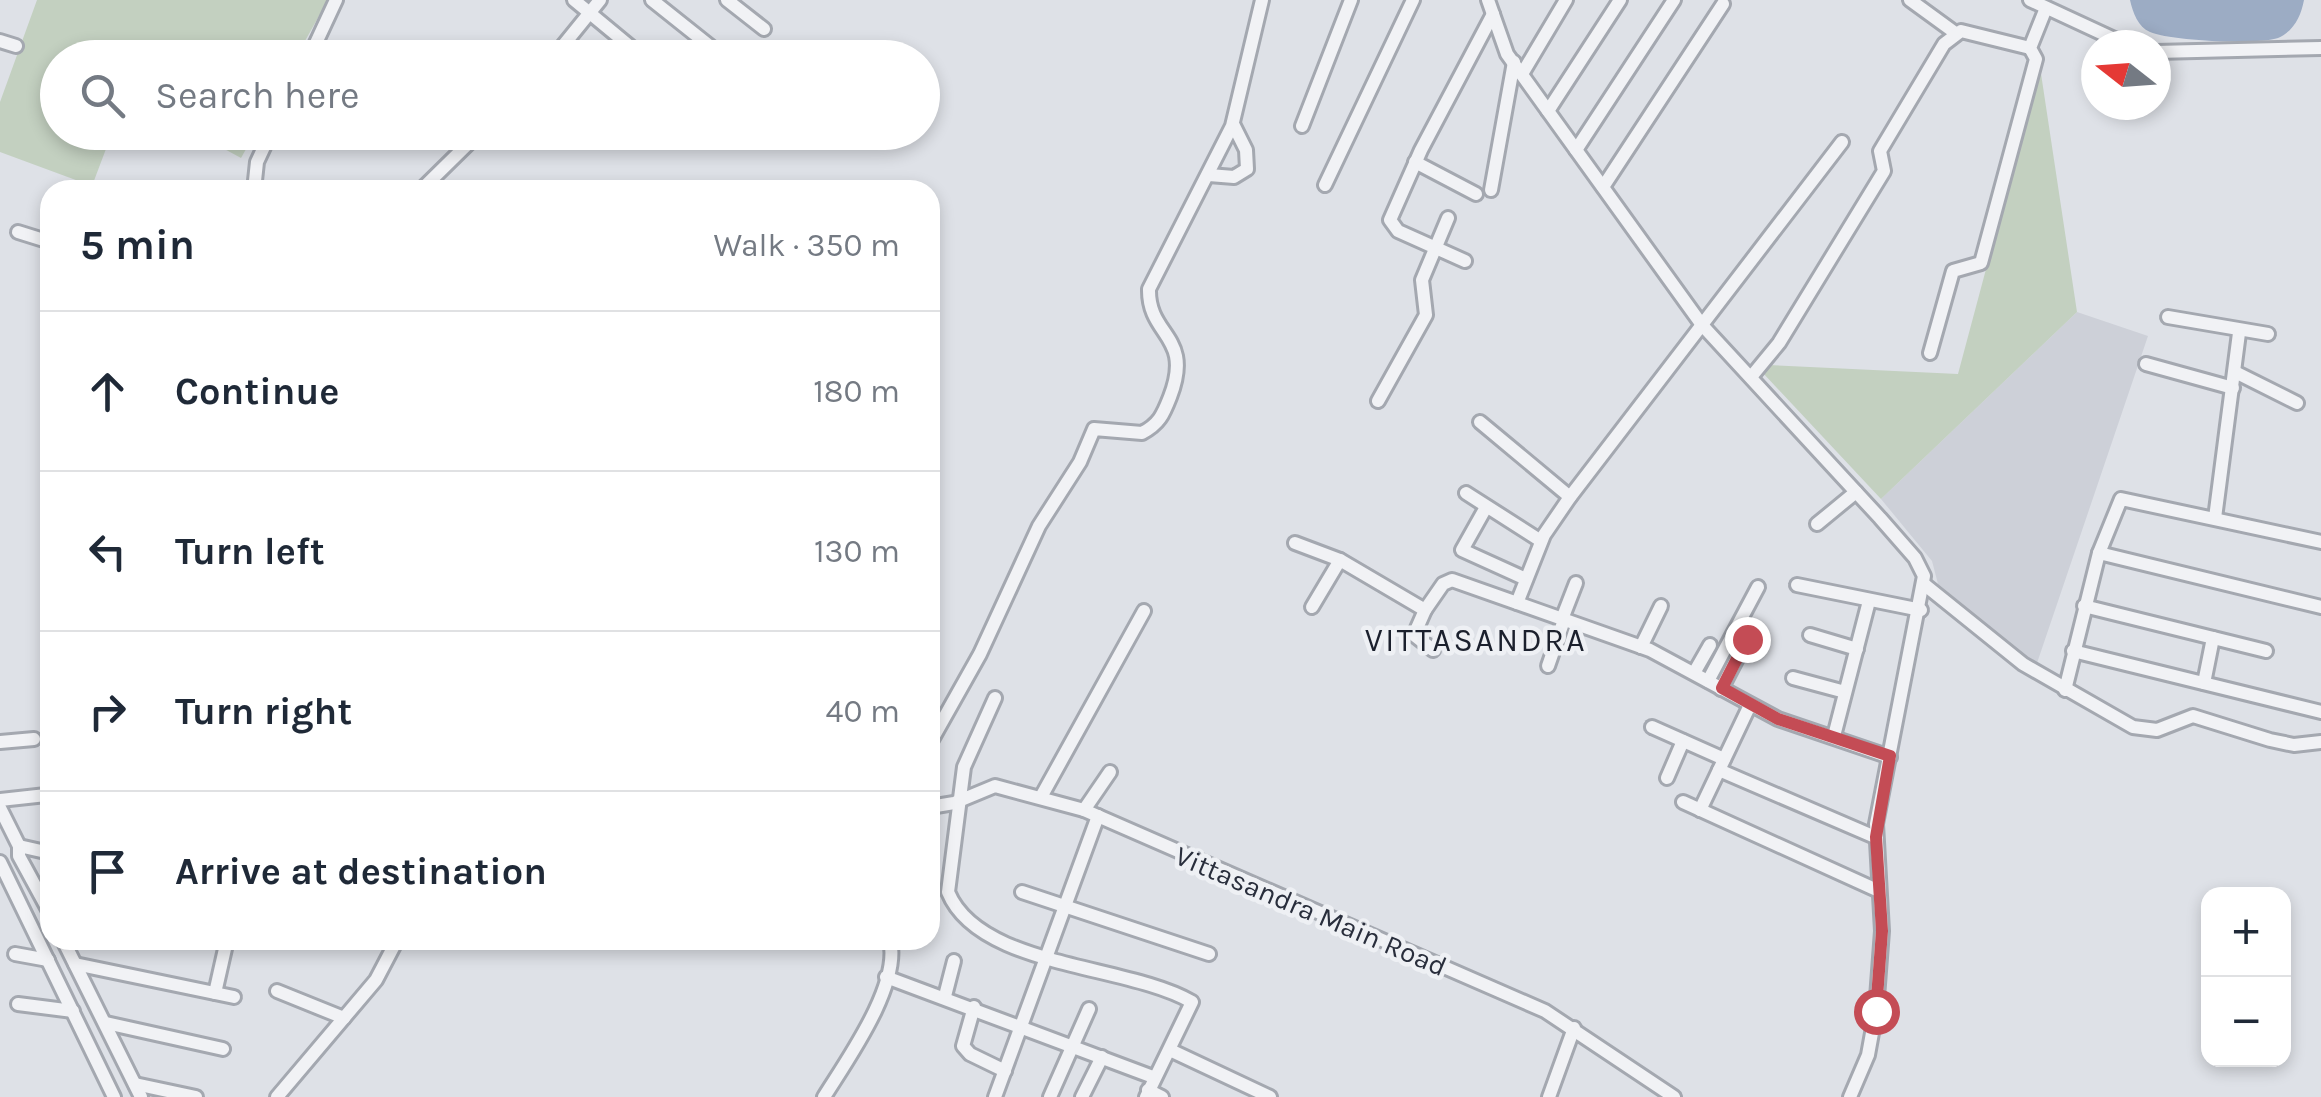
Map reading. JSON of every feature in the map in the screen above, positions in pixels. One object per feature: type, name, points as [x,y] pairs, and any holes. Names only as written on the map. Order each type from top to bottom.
[{"type":"street","points":[[317,40],[336,0]]},
{"type":"street","points":[[574,0],[622,40]]},
{"type":"street","points":[[568,40],[600,0]]},
{"type":"street","points":[[652,0],[701,40]]},
{"type":"street","points":[[728,0],[764,29]]},
{"type":"street","points":[[940,724],[980,654],[1039,526],[1080,462],[1088,434],[1094,428],[1142,433],[1161,420],[1179,366],[1169,334],[1152,316],[1149,289],[1233,124],[1262,0]]},
{"type":"street","points":[[1302,126],[1351,0]]},
{"type":"street","points":[[1325,185],[1412,0]]},
{"type":"street","points":[[1488,0],[1518,68],[1702,324],[1915,558],[1925,585],[1876,837],[1882,954],[1876,1011],[1868,1055],[1850,1097]]},
{"type":"street","points":[[1490,190],[1518,68],[1566,0]]},
{"type":"street","points":[[1548,111],[1620,0]]},
{"type":"street","points":[[1576,150],[1674,0]]},
{"type":"street","points":[[1910,0],[1954,32],[2030,48]]},
{"type":"street","points":[[2030,0],[2094,30]]},
{"type":"street","points":[[1603,187],[1723,4]]},
{"type":"street","points":[[1930,352],[1953,271],[1981,264],[2036,60],[2030,48],[2046,8]]},
{"type":"street","points":[[1466,261],[1398,230],[1390,220],[1415,162],[1493,14]]},
{"type":"street","points":[[1751,376],[1779,343],[1884,171],[1880,151],[1954,32]]},
{"type":"street","points":[[0,42],[16,46]]},
{"type":"street","points":[[2171,51],[2320,43]]},
{"type":"street","points":[[1209,175],[1234,177],[1247,169],[1246,150],[1233,124]]},
{"type":"street","points":[[1517,603],[1541,541],[1570,498],[1842,142]]},
{"type":"street","points":[[255,180],[263,150]]},
{"type":"street","points":[[431,180],[462,150]]},
{"type":"street","points":[[1415,162],[1476,194]]},
{"type":"street","points":[[1378,400],[1426,315],[1422,280],[1448,218]]},
{"type":"street","points":[[18,232],[40,239]]},
{"type":"street","points":[[2168,318],[2239,333],[2268,334]]},
{"type":"street","points":[[2215,518],[2239,333]]},
{"type":"street","points":[[2146,364],[2233,388]]},
{"type":"street","points":[[2236,372],[2298,403]]},
{"type":"street","points":[[1480,422],[1570,498]]},
{"type":"street","points":[[1817,524],[1856,492]]},
{"type":"street","points":[[1466,493],[1485,509],[1541,541]]},
{"type":"street","points":[[2065,690],[2099,552],[2121,499],[2321,542]]},
{"type":"street","points":[[1485,509],[1462,550],[1526,579]]},
{"type":"street","points":[[1296,544],[1340,560],[1424,610]]},
{"type":"street","points":[[2099,552],[2321,607]]},
{"type":"street","points":[[1312,608],[1340,560]]},
{"type":"street","points":[[1432,650],[1414,635],[1424,610],[1443,584],[1452,580],[1640,646],[1750,705],[1890,756]]},
{"type":"street","points":[[1548,666],[1576,583]]},
{"type":"street","points":[[1797,585],[1921,610]]},
{"type":"street","points":[[1925,585],[2023,664],[2146,732],[2193,716],[2282,742],[2321,742]]},
{"type":"street","points":[[1708,681],[1758,587]]},
{"type":"street","points":[[1834,736],[1869,601]]},
{"type":"street","points":[[1640,646],[1661,606]]},
{"type":"street","points":[[2084,606],[2266,651]]},
{"type":"street","points":[[1041,797],[1144,611]]},
{"type":"street","points":[[1810,635],[1856,648]]},
{"type":"street","points":[[2204,683],[2214,638]]},
{"type":"street","points":[[1722,688],[1747,639]]},
{"type":"street","points":[[1694,673],[1710,644]]},
{"type":"street","points":[[2074,651],[2321,712]]},
{"type":"street","points":[[1793,678],[1845,692]]},
{"type":"street","points":[[995,698],[964,766],[948,892],[955,909],[985,934],[1190,1000],[1191,1009],[1149,1088]]},
{"type":"street","points":[[1700,810],[1750,705]]},
{"type":"street","points":[[1652,726],[1876,837]]},
{"type":"street","points":[[0,742],[34,739]]},
{"type":"street","points":[[1666,778],[1683,741]]},
{"type":"street","points":[[1084,810],[1110,772]]},
{"type":"street","name":"Vittasandra Main Road","points":[[940,805],[962,801],[995,786],[1084,810],[1169,851],[1545,1011],[1674,1097]]},
{"type":"street","points":[[0,800],[40,796]]},
{"type":"street","points":[[1683,802],[1879,891]]},
{"type":"street","points":[[0,808],[19,846],[19,856],[40,893]]},
{"type":"street","points":[[995,1097],[1098,816]]},
{"type":"street","points":[[19,846],[40,850]]},
{"type":"street","points":[[0,862],[40,944]]},
{"type":"street","points":[[1022,892],[1208,954]]},
{"type":"street","points":[[22,907],[40,907]]},
{"type":"street","points":[[43,950],[114,1097]]},
{"type":"street","points":[[68,950],[138,1090],[196,1097]]},
{"type":"street","points":[[216,992],[223,950]]},
{"type":"street","points":[[276,1097],[376,980],[392,950]]},
{"type":"street","points":[[824,1097],[879,1002],[889,950]]},
{"type":"street","points":[[15,954],[48,960]]},
{"type":"street","points":[[945,996],[954,961]]},
{"type":"street","points":[[75,964],[234,997]]},
{"type":"street","points":[[886,976],[1023,1024],[1102,1057],[1162,1097]]},
{"type":"street","points":[[277,991],[344,1018]]},
{"type":"street","points":[[18,1004],[73,1012]]},
{"type":"street","points":[[974,1007],[963,1046],[970,1054],[1005,1071]]},
{"type":"street","points":[[1050,1097],[1089,1009]]},
{"type":"street","points":[[106,1023],[222,1049]]},
{"type":"street","points":[[1548,1097],[1574,1028]]},
{"type":"street","points":[[1170,1050],[1270,1097]]},
{"type":"street","points":[[1082,1097],[1102,1057]]},
{"type":"shaded area","points":[[2077,312],[2148,336],[2036,666],[1938,584],[1932,561],[1881,499]]},
{"type":"green space","points":[[37,0],[328,0],[306,40],[40,40],[40,150],[106,150],[94,180],[76,180],[0,152],[0,102]]},
{"type":"green space","points":[[2040,67],[2077,312],[1881,499],[1762,372],[1768,365],[1958,374]]},
{"type":"green space","points":[[226,150],[245,150],[241,158]]},
{"type":"water","points":[[2130,0],[2304,0],[2288,31],[2268,40],[2176,38],[2171,37],[2171,30],[2146,30],[2134,15]]},
{"type":"district","name":"VITTASANDRA","points":[[1476,640]]},
{"type":"route","points":[[1747,639],[1722,688],[1778,719],[1890,756],[1876,837],[1882,954],[1876,1011]]}]
